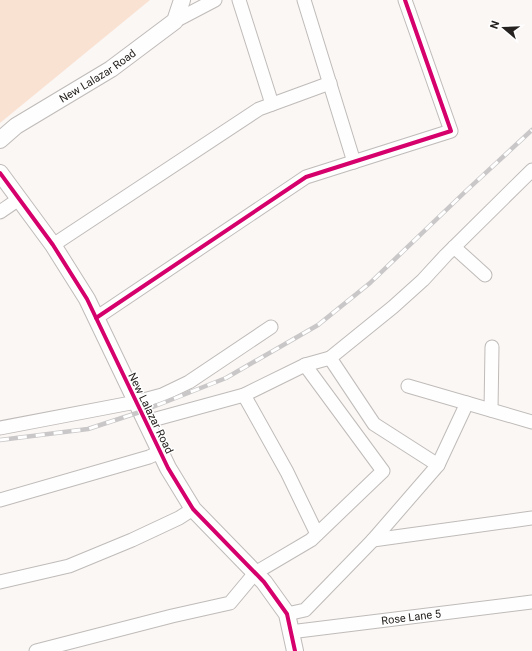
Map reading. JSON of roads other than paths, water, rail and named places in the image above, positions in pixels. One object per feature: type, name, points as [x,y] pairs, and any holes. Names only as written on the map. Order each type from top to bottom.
[{"type":"street","points":[[175,21],[182,0]]},
{"type":"street","points":[[175,21],[214,0]]},
{"type":"street","points":[[239,0],[272,104]]},
{"type":"street","points":[[304,0],[354,162]]},
{"type":"street","points":[[96,318],[306,178],[451,131],[405,0]]},
{"type":"street","name":"New Lalazar Road","points":[[0,140],[16,126],[111,69],[175,21]]},
{"type":"street","points":[[53,245],[259,109],[330,83]]},
{"type":"street","points":[[145,422],[244,395],[305,365],[330,358],[393,307],[423,280],[454,247],[532,170]]},
{"type":"street","name":"New Lalazar Road","points":[[0,173],[53,245],[87,299],[168,468],[193,509],[264,582],[287,614],[292,650]]},
{"type":"street","points":[[0,212],[19,199]]},
{"type":"street","points":[[454,247],[485,275]]},
{"type":"street","points":[[0,428],[136,402],[162,395],[189,382],[270,327]]},
{"type":"street","points":[[491,410],[492,347]]},
{"type":"street","points":[[330,358],[374,424],[438,465]]},
{"type":"street","points":[[36,651],[172,616],[230,603],[255,573],[311,540],[383,471],[305,365]]},
{"type":"street","points":[[408,386],[532,422]]},
{"type":"street","points":[[244,395],[287,472],[317,534]]},
{"type":"street","points":[[287,614],[305,610],[373,540],[438,465],[467,403]]},
{"type":"street","points":[[0,500],[149,457],[160,452]]},
{"type":"street","points":[[0,582],[69,566],[132,540],[179,518],[193,509]]},
{"type":"street","points":[[373,540],[532,518]]},
{"type":"street","name":"Rose Lane 5","points":[[290,632],[532,602]]},
{"type":"railway","points":[[0,440],[88,429],[140,412],[226,378],[318,325],[370,283],[532,130]]}]
